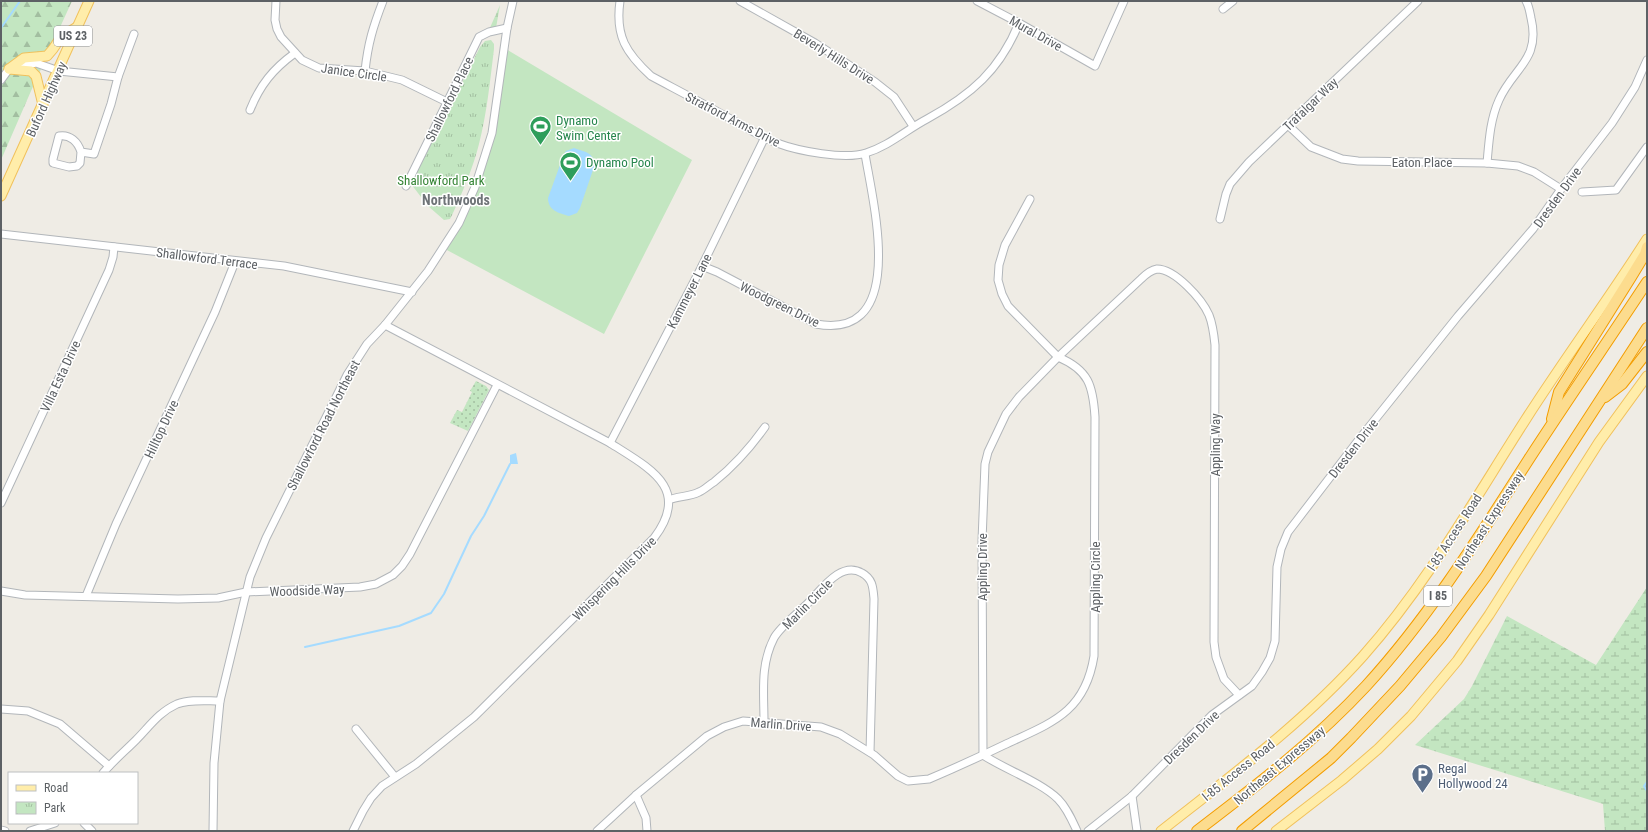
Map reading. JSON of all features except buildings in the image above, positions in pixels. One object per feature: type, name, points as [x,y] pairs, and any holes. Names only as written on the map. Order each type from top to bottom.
[{"type":"highway","points":[[1550,426],[1558,392],[1631,277],[1645,254],[1647,247]]},
{"type":"highway","name":"Northeast Expressway","points":[[1197,831],[1291,758],[1328,724],[1366,686],[1405,639],[1443,590],[1550,426],[1647,282]]},
{"type":"highway","name":"Northeast Expressway","points":[[1242,831],[1331,758],[1372,718],[1441,637],[1486,576],[1647,328]]},
{"type":"highway","points":[[1598,402],[1622,384],[1647,352]]},
{"type":"main road","name":"Buford Highway","points":[[1,196],[89,1]]},
{"type":"main road","points":[[10,69],[24,58],[47,56],[60,37],[77,27]]},
{"type":"main road","points":[[10,69],[31,71],[36,76],[43,105]]},
{"type":"main road","name":"I-85 Access Road","points":[[1161,831],[1259,754],[1302,717],[1338,682],[1387,628],[1436,562],[1567,355],[1647,239]]},
{"type":"main road","points":[[1276,831],[1342,780],[1378,749],[1411,716],[1457,661],[1489,614],[1599,442],[1647,376]]},
{"type":"street","name":"Janice Circle","points":[[276,1],[275,20],[277,29],[281,37],[302,60],[319,68],[365,71],[402,80],[447,102]]},
{"type":"street","points":[[365,71],[371,31],[383,1]]},
{"type":"street","name":"Shallowford Road Northeast","points":[[213,831],[214,763],[220,701],[246,592],[266,538],[347,375],[367,344],[385,325],[428,271],[459,224],[475,187],[492,133],[507,28],[513,1]]},
{"type":"street","name":"Stratford Arms Drive","points":[[620,1],[618,18],[623,44],[639,65],[651,76],[776,143],[803,151],[840,156],[865,154],[889,144],[913,126],[942,111],[984,79],[1000,61],[1012,42],[1019,23]]},
{"type":"street","name":"Beverly Hills Drive","points":[[740,1],[815,43],[876,82],[894,97],[913,126]]},
{"type":"street","name":"Mural Drive","points":[[977,1],[1095,66],[1124,1]]},
{"type":"street","points":[[1223,9],[1233,1]]},
{"type":"street","name":"Trafalgar Way","points":[[1220,219],[1230,184],[1249,162],[1418,1]]},
{"type":"street","points":[[1487,163],[1490,130],[1498,101],[1506,85],[1524,64],[1534,38],[1533,26],[1526,1]]},
{"type":"street","name":"Shallowford Place","points":[[406,186],[479,37],[489,32],[507,28]]},
{"type":"street","points":[[81,152],[94,154],[111,104],[118,77],[134,34]]},
{"type":"street","points":[[250,110],[256,96],[277,66],[294,53]]},
{"type":"street","name":"Dresden Drive","points":[[1088,831],[1132,796],[1212,715],[1252,686],[1270,658],[1275,641],[1277,567],[1281,549],[1288,532],[1357,442],[1458,316],[1533,230],[1561,189],[1612,123],[1635,87],[1644,76],[1647,60]]},
{"type":"street","points":[[1,80],[10,69],[36,63],[58,72],[118,77]]},
{"type":"street","name":"Eaton Place","points":[[1288,125],[1311,147],[1342,159],[1358,162],[1487,163],[1518,166],[1534,172],[1561,189]]},
{"type":"street","points":[[65,135],[75,140],[79,145],[81,152],[80,163],[76,166],[69,167],[54,163],[53,159],[59,136],[65,135]]},
{"type":"street","name":"Kammeyer Lane","points":[[610,443],[702,266],[765,137]]},
{"type":"street","points":[[1582,192],[1616,190],[1647,147]]},
{"type":"street","name":"Woodgreen Drive","points":[[702,266],[717,272],[816,324],[830,326],[842,324],[855,319],[866,310],[872,301],[876,286],[878,256],[877,224],[865,154]]},
{"type":"street","name":"Appling Circle","points":[[983,755],[1045,727],[1064,714],[1086,687],[1092,674],[1094,656],[1094,397],[1089,381],[1081,370],[1066,360],[1058,357],[1008,306],[1002,294],[998,280],[1005,245],[1030,199]]},
{"type":"street","name":"Shallowford Terrace","points":[[1,234],[235,262],[284,266],[412,292]]},
{"type":"street","name":"Villa Esta Drive","points":[[1,503],[108,270],[113,257],[114,247]]},
{"type":"street","name":"Hilltop Drive","points":[[86,596],[116,524],[215,312],[235,262]]},
{"type":"street","name":"Appling Way","points":[[1114,304],[1152,270],[1158,269],[1178,278],[1197,296],[1211,320],[1215,345],[1214,642],[1216,657],[1224,679],[1239,695]]},
{"type":"street","name":"Appling Drive","points":[[983,755],[982,541],[985,464],[996,434],[1006,414],[1019,397],[1058,357],[1114,304]]},
{"type":"street","points":[[385,325],[610,443],[655,473],[663,482],[668,492],[669,500],[686,497],[700,492],[711,484],[735,464],[748,450],[765,427]]},
{"type":"street","name":"Woodside Way","points":[[1,592],[26,595],[123,598],[211,598],[246,592],[360,587],[376,584],[393,575],[402,566],[410,554],[497,385]]},
{"type":"street","name":"Whispering Hills Drive","points":[[353,831],[371,798],[382,786],[416,764],[474,717],[654,538],[663,526],[669,500]]},
{"type":"street","name":"Marlin Circle","points":[[764,722],[764,668],[767,654],[775,636],[835,576],[849,569],[858,570],[870,579],[873,586],[874,599],[872,735],[870,752]]},
{"type":"street","points":[[104,772],[137,740],[151,722],[178,704],[190,701],[220,701]]},
{"type":"street","points":[[1,709],[28,711],[60,724],[109,766]]},
{"type":"street","name":"Marlin Drive","points":[[597,831],[636,795],[707,736],[724,727],[743,721],[821,727],[840,734],[870,752],[898,776],[908,781],[929,779],[983,755]]},
{"type":"street","points":[[356,729],[395,777]]},
{"type":"street","points":[[983,755],[1042,788],[1058,799],[1071,816],[1077,831]]},
{"type":"street","points":[[636,795],[646,818],[647,831]]},
{"type":"street","points":[[1132,796],[1137,831]]},
{"type":"street","points":[[30,831],[41,829],[53,824]]},
{"type":"street","points":[[1,830],[5,831]]},
{"type":"green space","points":[[1,1],[72,1],[1,160]]},
{"type":"green space","points":[[500,5],[496,28],[489,30]]},
{"type":"green space","name":"Shallowford Park","points":[[491,40],[494,44],[494,49],[486,109],[477,153],[453,213],[450,219],[444,220],[428,206],[411,184],[480,47],[485,41]]},
{"type":"green space","points":[[501,46],[692,160],[604,334],[445,249],[471,193],[493,124]]},
{"type":"green space","points":[[476,381],[486,386],[489,390],[468,431],[450,423],[457,410],[462,412],[472,392],[470,391]]},
{"type":"green space","points":[[1647,587],[1647,831],[1605,831],[1603,804],[1415,745],[1464,699],[1507,616],[1596,665]]},
{"type":"water","name":"Dynamo Pool","points":[[574,148],[589,154],[593,159],[594,167],[580,208],[577,213],[569,216],[554,210],[548,202],[548,198],[564,154],[566,151]]},
{"type":"water","points":[[516,453],[518,464],[510,464],[510,455]]},
{"type":"waterway","points":[[1,28],[20,1]]},
{"type":"waterway","points":[[305,647],[399,626],[431,613],[444,594],[471,536],[484,516],[510,464]]},
{"type":"waterway","points":[[1647,782],[1644,786],[1647,791]]},
{"type":"place","name":"Dynamo Swim Center","points":[[541,146]]},
{"type":"place","name":"Dynamo Pool","points":[[571,182]]},
{"type":"place","name":"Regal Hollywood 24","points":[[1422,794]]},
{"type":"district","name":"Northwoods","points":[[456,200]]}]
